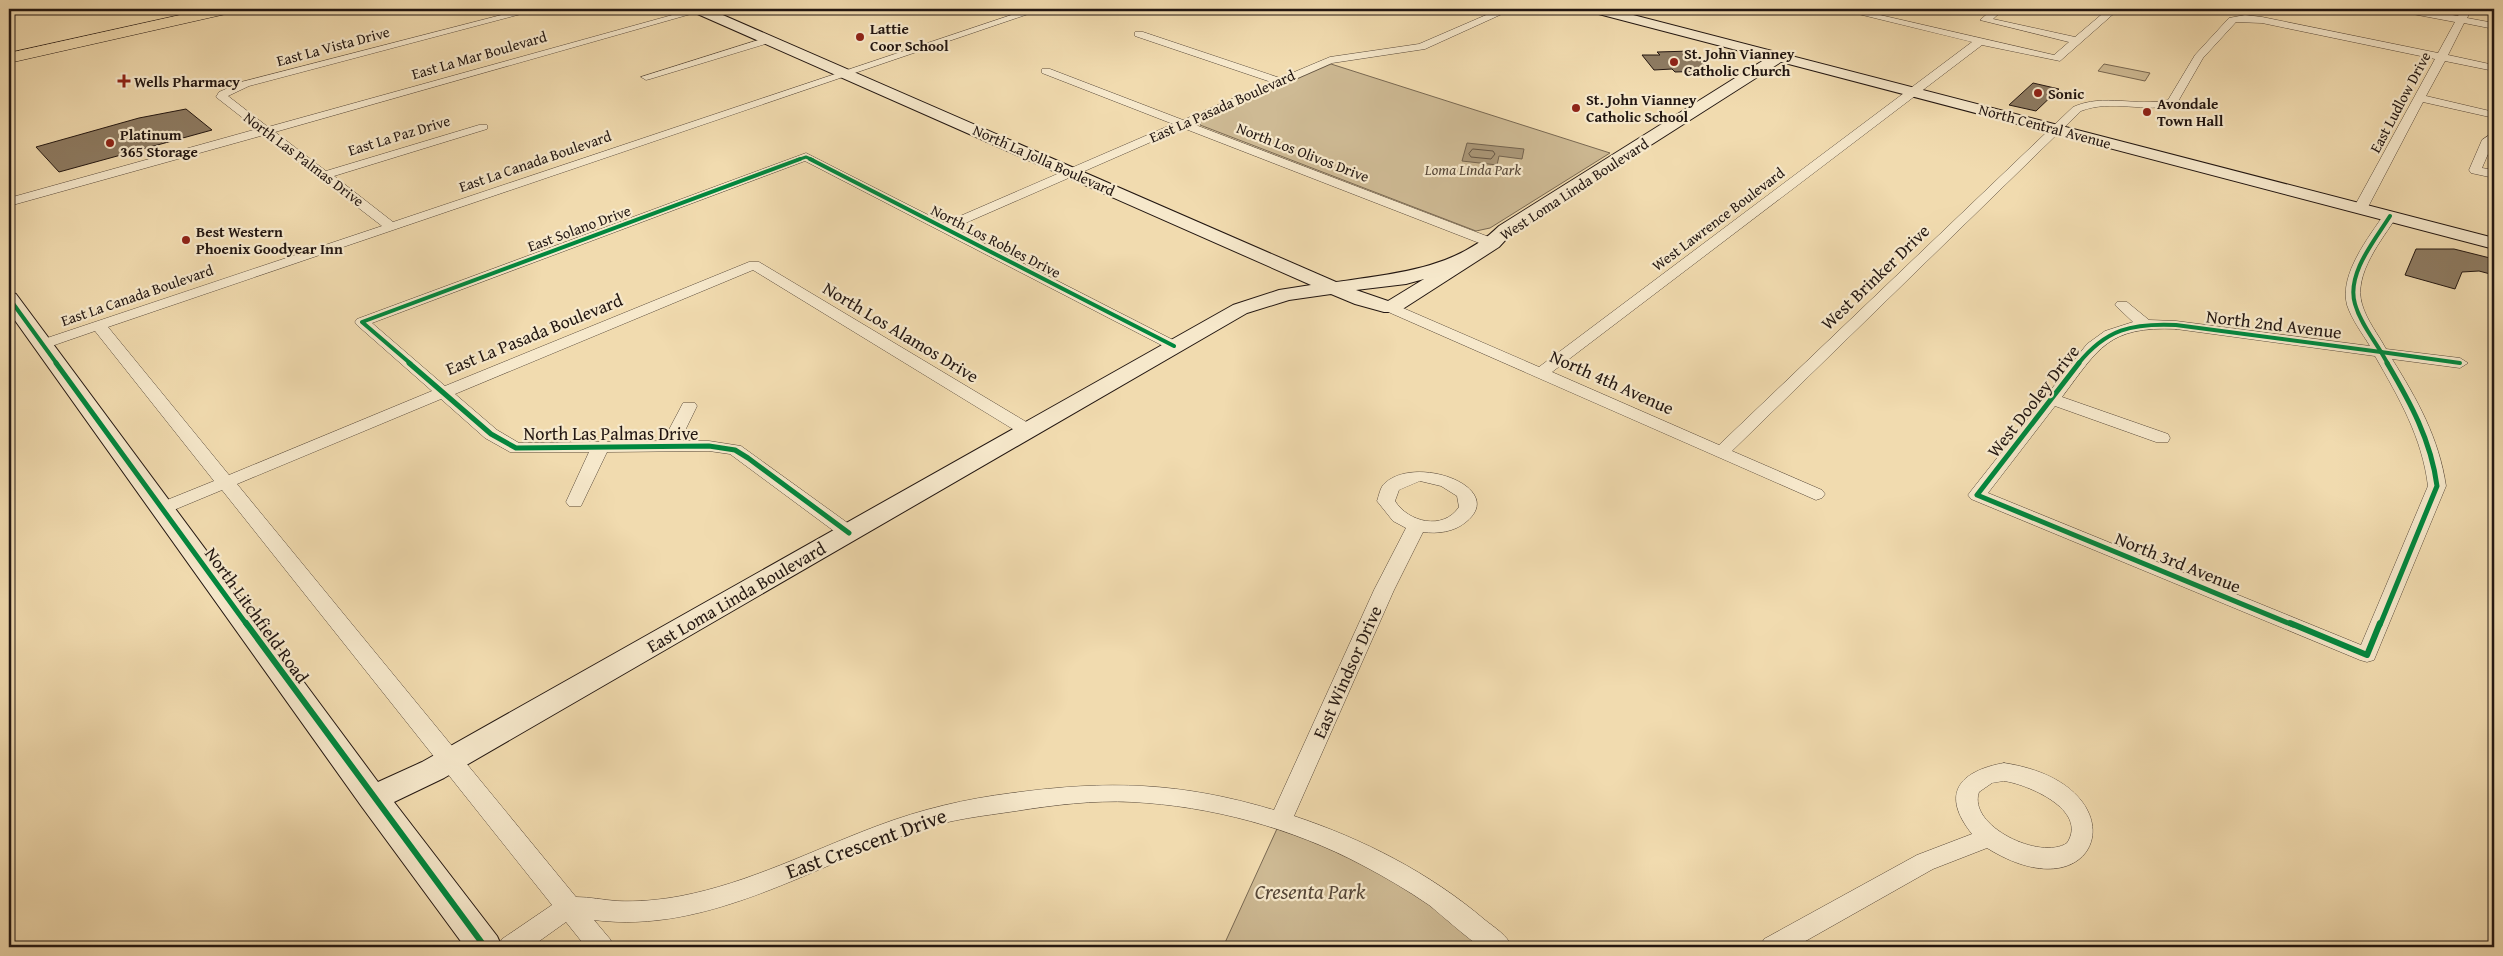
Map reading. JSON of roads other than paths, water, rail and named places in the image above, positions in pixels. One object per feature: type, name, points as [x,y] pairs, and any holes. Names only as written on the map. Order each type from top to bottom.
[{"type":"main road","points":[[9,58],[226,9]]},
{"type":"street","name":"East La Vista Drive","points":[[226,91],[254,82],[536,9]]},
{"type":"street","name":"North La Jolla Boulevard","points":[[699,9],[1334,288],[1362,300],[1391,308]]},
{"type":"street","name":"East La Mar Boulevard","points":[[9,202],[63,189],[189,153],[251,139],[266,131],[699,9]]},
{"type":"street","name":"East La Canada Boulevard","points":[[43,344],[1038,9]]},
{"type":"street","name":"East La Pasada Boulevard","points":[[943,228],[1339,57],[1421,47],[1508,9]]},
{"type":"street","name":"North Central Avenue","points":[[1596,9],[1626,12],[1779,57],[2494,244]]},
{"type":"street","points":[[1848,9],[2056,59],[2114,9]]},
{"type":"street","points":[[1999,9],[1984,20],[2078,41]]},
{"type":"street","points":[[2402,9],[2494,26]]},
{"type":"street","name":"East Ludlow Drive","points":[[2360,209],[2467,9]]},
{"type":"street","name":"West Brinker Drive","points":[[1721,452],[2077,109],[2086,105],[2156,106],[2172,103],[2199,57],[2234,20],[2245,18],[2441,57]]},
{"type":"street","points":[[1139,34],[1279,82]]},
{"type":"street","points":[[646,77],[768,40]]},
{"type":"street","name":"West Lawrence Boulevard","points":[[1541,373],[1916,92],[1981,41]]},
{"type":"street","name":"West Loma Linda Boulevard","points":[[1391,308],[1492,243],[1505,230],[1779,57]]},
{"type":"street","points":[[2441,57],[2494,68]]},
{"type":"street","name":"North Los Olivos Drive","points":[[1046,71],[1492,243]]},
{"type":"street","name":"North Las Palmas Drive","points":[[226,91],[222,97],[392,227]]},
{"type":"street","points":[[2420,98],[2494,115]]},
{"type":"street","name":"East La Paz Drive","points":[[325,175],[483,127]]},
{"type":"street","points":[[2488,140],[2475,170],[2494,174]]},
{"type":"street","name":"North Los Robles Drive","points":[[806,157],[1174,346]]},
{"type":"street","name":"East Solano Drive","points":[[362,322],[806,157]]},
{"type":"street","name":"East La Mar Boulevard","points":[[9,208],[35,201],[63,189]]},
{"type":"street","points":[[2380,352],[2358,312],[2353,292],[2363,263],[2390,216]]},
{"type":"street","name":"West Loma Linda Boulevard","points":[[1174,346],[1252,304],[1286,294],[1406,278],[1470,257]]},
{"type":"street","name":"East La Pasada Boulevard","points":[[163,508],[754,265]]},
{"type":"street","name":"North Los Alamos Drive","points":[[754,265],[1028,430]]},
{"type":"street","name":"North Litchfield Road","points":[[9,298],[373,798],[485,947]]},
{"type":"street","points":[[2122,305],[2145,325]]},
{"type":"street","name":"North 4th Avenue","points":[[1391,308],[1816,494]]},
{"type":"street","name":"North Las Palmas Drive","points":[[362,322],[491,434],[516,448],[600,448],[670,445],[709,446],[735,450],[849,533]]},
{"type":"street","points":[[98,325],[601,947]]},
{"type":"street","name":"North 2nd Avenue","points":[[2145,325],[2176,325],[2460,363]]},
{"type":"street","name":"West Dooley Drive","points":[[1978,495],[2100,339],[2122,329],[2145,325]]},
{"type":"street","name":"East Loma Linda Boulevard","points":[[373,798],[450,760],[1174,346]]},
{"type":"street","name":"North 3rd Avenue","points":[[1978,495],[2367,655],[2437,486],[2435,463],[2426,434],[2380,352]]},
{"type":"street","points":[[2052,399],[2162,438]]},
{"type":"street","name":"North Las Palmas Drive","points":[[670,445],[689,406]]},
{"type":"street","name":"North Las Palmas Drive","points":[[575,502],[600,448]]},
{"type":"street","name":"East Windsor Drive","points":[[1281,820],[1384,590],[1417,525]]},
{"type":"street","points":[[1989,773],[2021,774],[2054,790],[2078,814],[2084,827],[2083,840],[2076,851],[2063,857],[2046,859],[2027,856],[2008,848],[1990,837],[1977,824],[1969,811],[1966,798],[1968,787],[1976,778],[1989,773]]},
{"type":"street","name":"East Crescent Drive","points":[[569,908],[618,912],[663,910],[719,897],[891,830],[947,812],[1039,798],[1129,792],[1183,798],[1281,820],[1375,859],[1445,902],[1499,947]]},
{"type":"street","points":[[1773,947],[1925,862],[1990,837]]},
{"type":"street","points":[[511,947],[569,908]]},
{"type":"water","points":[[1467,143],[1524,149],[1522,159],[1499,156],[1497,165],[1462,161]]},
{"type":"place","name":"Lattie Coor School","points":[[860,37]]},
{"type":"place","name":"St. John Vianney Catholic Church","points":[[1674,62]]},
{"type":"place","name":"Wells Pharmacy","points":[[124,81]]},
{"type":"place","name":"Sonic","points":[[2038,93]]},
{"type":"place","name":"St. John Vianney Catholic School","points":[[1576,108]]},
{"type":"place","name":"Avondale Town Hall","points":[[2147,112]]},
{"type":"place","name":"Platinum 365 Storage","points":[[110,143]]},
{"type":"place","name":"Best Western Phoenix Goodyear Inn","points":[[186,240]]},
{"type":"park label","name":"Loma Linda Park","points":[[1473,169]]},
{"type":"park label","name":"Cresenta Park","points":[[1310,891]]}]
